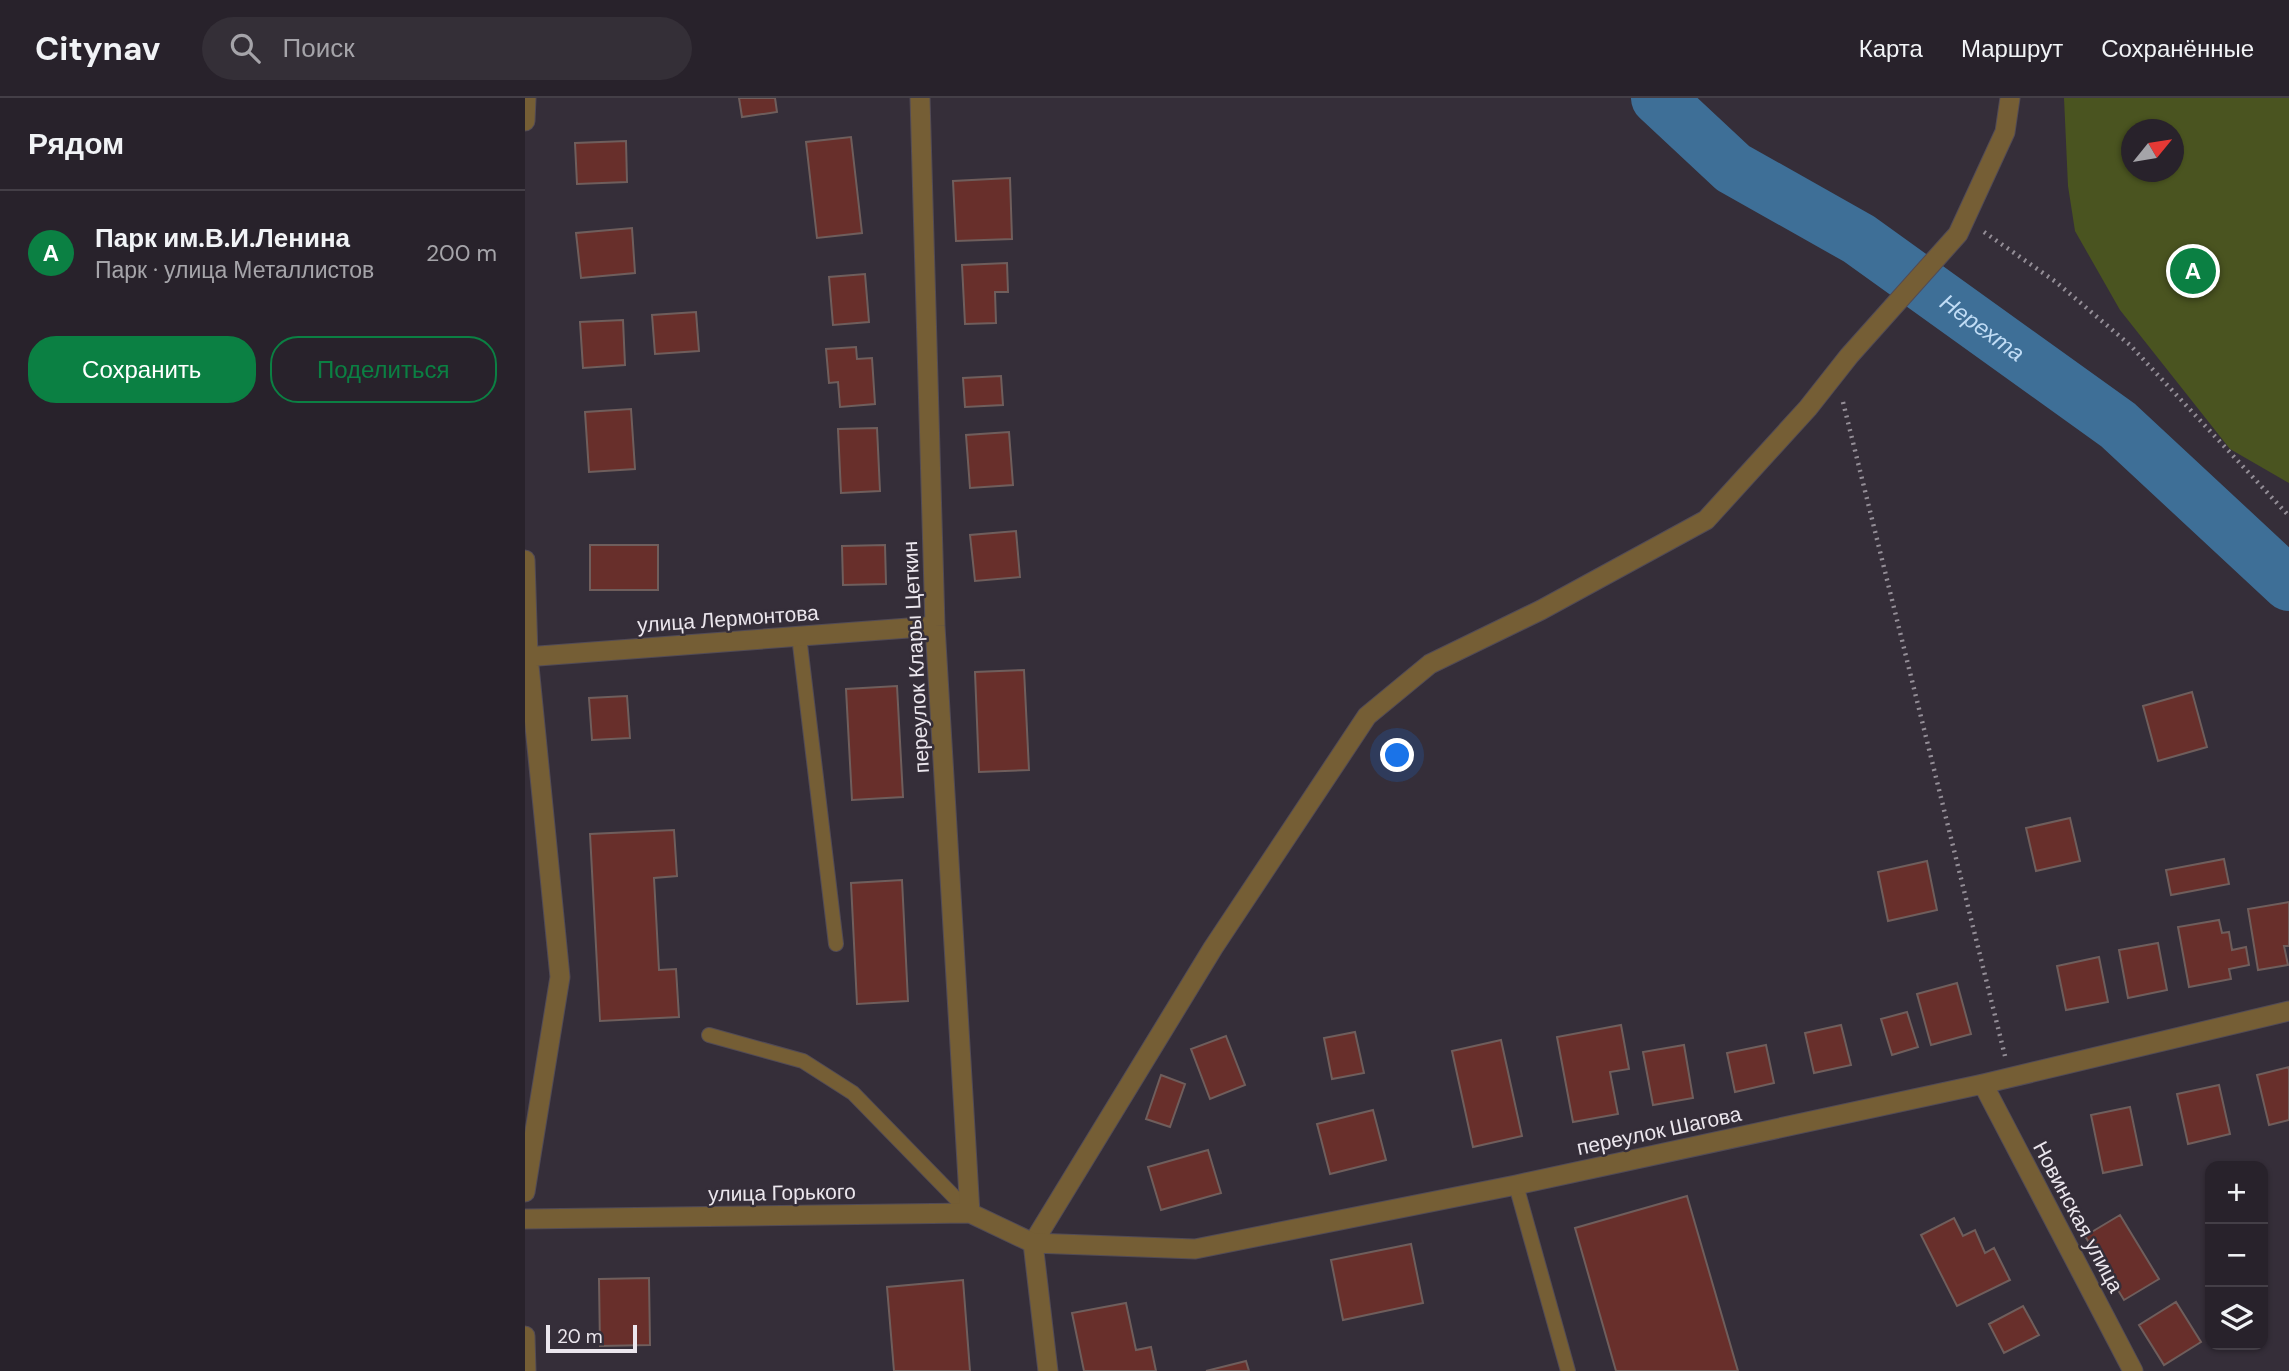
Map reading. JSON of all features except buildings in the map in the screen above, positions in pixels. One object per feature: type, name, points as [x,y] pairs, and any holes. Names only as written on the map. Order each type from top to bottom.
[{"type":"street","points":[[525,121],[526,98]]},
{"type":"street","name":"переулок Клары Цеткин","points":[[920,98],[935,626],[970,1213]]},
{"type":"street","points":[[1048,1371],[1033,1243],[1213,948],[1367,716],[1430,664],[1541,610],[1706,520],[1961,227],[2005,132],[2010,98]]},
{"type":"street","points":[[525,560],[526,657],[560,976],[525,1192]]},
{"type":"street","name":"улица Лермонтова","points":[[526,657],[935,626]]},
{"type":"street","name":"переулок Шагова","points":[[1033,1243],[1195,1249],[1516,1185],[1983,1084],[2289,1011]]},
{"type":"street","name":"Новинская улица","points":[[1983,1084],[2133,1371]]},
{"type":"street","name":"улица Горького","points":[[525,1219],[970,1213],[1033,1243]]},
{"type":"street","points":[[525,1336],[526,1371]]},
{"type":"lane","points":[[799,636],[836,944]]},
{"type":"lane","points":[[709,1035],[803,1060],[853,1093],[970,1213]]},
{"type":"lane","points":[[1516,1185],[1568,1371]]},
{"type":"path","points":[[1961,227],[2056,282],[2130,345],[2289,516]]},
{"type":"path","points":[[1836,373],[2010,1078]]},
{"type":"green space","points":[[2064,98],[2289,98],[2289,483],[2230,449],[2120,310],[2075,231],[2068,186]]},
{"type":"waterway","name":"Нерехта","points":[[1658,98],[1733,168],[1859,239],[2118,425],[2289,584]]},
{"type":"place","name":"Парк им.В.И.Ленина","points":[[2193,271]]}]
